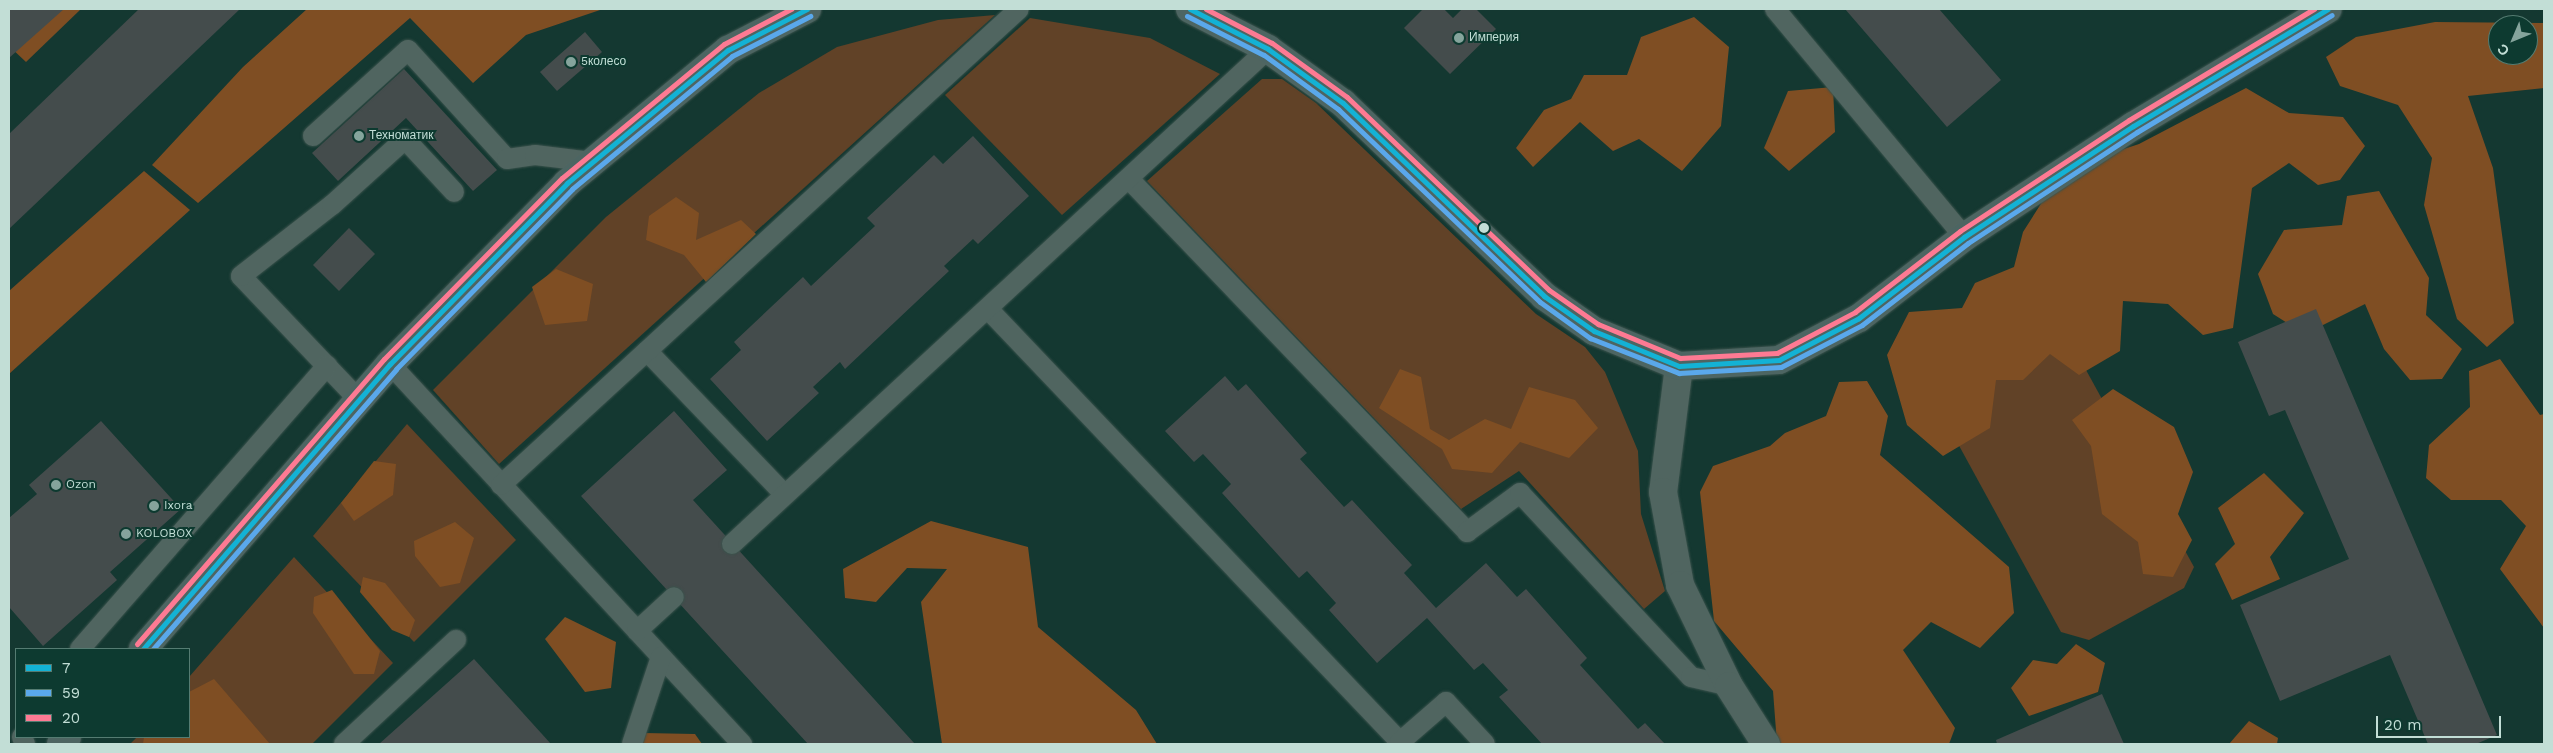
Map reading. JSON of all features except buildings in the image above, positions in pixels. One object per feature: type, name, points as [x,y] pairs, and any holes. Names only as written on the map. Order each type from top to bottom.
[{"type":"street","points":[[144,648],[390,364],[567,183],[728,50],[807,9]]},
{"type":"street","points":[[1190,9],[1268,49],[1343,103],[1544,296],[1594,331],[1679,366],[1779,360],[1859,318],[1964,237],[2133,126],[2328,9]]},
{"type":"street","points":[[1679,366],[1663,492],[1680,585],[1729,686],[1766,744]]},
{"type":"lane","points":[[501,484],[1019,9]]},
{"type":"lane","points":[[1776,9],[1964,237]]},
{"type":"lane","points":[[732,544],[1268,49]]},
{"type":"lane","points":[[313,136],[408,50],[507,159],[535,155],[592,162]]},
{"type":"lane","points":[[359,400],[241,276],[332,205],[405,139],[454,192]]},
{"type":"lane","points":[[1129,179],[1467,532],[1520,493],[1691,677],[1729,686]]},
{"type":"lane","points":[[988,309],[1400,742],[1446,702],[1485,744]]},
{"type":"lane","points":[[647,351],[785,495]]},
{"type":"lane","points":[[390,364],[742,744]]},
{"type":"lane","points":[[81,648],[327,366]]},
{"type":"lane","points":[[637,631],[674,598]]},
{"type":"lane","points":[[344,744],[456,640]]},
{"type":"lane","points":[[632,744],[661,657]]},
{"type":"shaded area","points":[[9,9],[81,9],[26,62],[9,46]]},
{"type":"shaded area","points":[[307,9],[603,9],[526,35],[473,83],[410,18],[198,203],[152,165],[243,67]]},
{"type":"shaded area","points":[[995,15],[499,464],[433,390],[606,217],[759,93],[837,47],[938,20]]},
{"type":"shaded area","points":[[1694,17],[1729,47],[1721,126],[1682,171],[1639,139],[1613,151],[1580,122],[1533,167],[1516,148],[1544,110],[1571,99],[1584,75],[1627,75],[1641,37]]},
{"type":"shaded area","points":[[1030,18],[1150,38],[1220,74],[1062,215],[945,95]]},
{"type":"shaded area","points":[[2435,22],[2488,22],[2488,65],[2538,65],[2538,23],[2544,23],[2544,88],[2468,96],[2493,168],[2514,323],[2487,347],[2457,319],[2424,205],[2432,158],[2398,105],[2340,86],[2326,57],[2356,37]]},
{"type":"shaded area","points":[[1262,79],[1282,79],[1316,103],[1536,314],[1585,347],[1605,372],[1638,451],[1641,514],[1665,591],[1644,609],[1519,471],[1461,509],[1147,181]]},
{"type":"shaded area","points":[[1833,87],[1835,132],[1789,171],[1764,148],[1788,91]]},
{"type":"shaded area","points":[[2246,88],[2289,113],[2343,117],[2365,146],[2340,180],[2318,185],[2289,163],[2252,188],[2233,328],[2203,335],[2168,304],[2123,301],[2120,351],[2079,375],[2050,354],[2023,380],[1996,380],[1990,428],[1943,456],[1907,425],[1887,355],[1909,312],[1962,308],[1975,283],[2014,267],[2023,232],[2063,169],[2139,144]]},
{"type":"shaded area","points":[[144,171],[190,210],[9,374],[9,291]]},
{"type":"shaded area","points":[[2379,191],[2429,278],[2426,315],[2462,349],[2442,379],[2410,380],[2384,349],[2365,304],[2305,334],[2273,314],[2258,274],[2284,230],[2342,225],[2347,196]]},
{"type":"shaded area","points":[[676,197],[699,213],[696,240],[741,220],[756,234],[706,282],[684,255],[646,240],[649,216]]},
{"type":"shaded area","points":[[556,269],[593,284],[587,321],[545,325],[532,287]]},
{"type":"shaded area","points":[[2050,345],[2074,348],[2194,567],[2184,588],[2089,640],[2061,632],[1945,420],[1954,398]]},
{"type":"shaded area","points":[[2500,359],[2540,415],[2544,414],[2544,628],[2500,569],[2526,526],[2501,500],[2451,500],[2426,478],[2429,445],[2470,407],[2469,371]]},
{"type":"shaded area","points":[[1400,369],[1421,377],[1430,429],[1449,440],[1485,419],[1511,429],[1529,387],[1575,400],[1598,428],[1569,458],[1520,442],[1492,473],[1452,469],[1442,449],[1379,408]]},
{"type":"shaded area","points":[[1867,381],[1888,416],[1880,455],[2009,567],[2014,613],[1980,648],[1931,622],[1903,650],[1955,728],[1949,744],[1777,744],[1773,691],[1714,621],[1700,492],[1713,466],[1770,446],[1785,433],[1826,416],[1839,382]]},
{"type":"shaded area","points":[[2113,389],[2174,427],[2193,472],[2178,514],[2192,540],[2173,577],[2143,574],[2138,542],[2102,514],[2091,446],[2072,420]]},
{"type":"shaded area","points":[[407,424],[516,540],[414,642],[313,536]]},
{"type":"shaded area","points":[[374,461],[396,464],[393,495],[354,521],[341,503]]},
{"type":"shaded area","points":[[2264,473],[2304,513],[2270,557],[2280,579],[2232,600],[2215,564],[2235,544],[2218,508]]},
{"type":"shaded area","points":[[931,521],[1028,547],[1038,627],[1136,710],[1157,744],[942,744],[921,602],[947,569],[907,568],[876,602],[845,598],[843,569]]},
{"type":"shaded area","points":[[455,522],[474,538],[460,583],[440,587],[415,556],[414,541]]},
{"type":"shaded area","points":[[294,557],[393,663],[312,744],[130,744],[136,738],[190,738],[190,676]]},
{"type":"shaded area","points":[[363,577],[385,583],[415,620],[409,637],[392,630],[360,592]]},
{"type":"shaded area","points":[[332,590],[380,651],[374,674],[354,674],[313,613],[314,597]]},
{"type":"shaded area","points":[[565,617],[616,642],[611,688],[585,692],[545,639]]},
{"type":"shaded area","points":[[2076,644],[2105,663],[2098,692],[2029,716],[2011,688],[2033,660],[2057,664]]},
{"type":"shaded area","points":[[214,679],[270,744],[143,744],[144,738],[190,738],[190,691]]},
{"type":"shaded area","points":[[2249,721],[2278,738],[2277,744],[2229,744]]},
{"type":"shaded area","points":[[644,733],[695,734],[702,744],[641,744]]},
{"type":"transit line","name":"20","points":[[137,644],[384,359],[562,178],[724,44],[791,9]]},
{"type":"transit line","name":"7","points":[[144,648],[390,364],[567,183],[728,50],[807,9]]},
{"type":"transit line","name":"7","points":[[1190,9],[1268,49],[1343,103],[1544,296],[1594,331],[1679,366],[1779,360],[1859,318],[1964,237],[2133,126],[2328,9]]},
{"type":"transit line","name":"20","points":[[1206,9],[1272,43],[1347,97],[1549,290],[1598,324],[1680,358],[1777,353],[1855,312],[1960,231],[2129,120],[2314,9]]},
{"type":"transit line","name":"59","points":[[1187,16],[1264,55],[1338,109],[1540,302],[1590,338],[1679,373],[1781,367],[1862,325],[1968,243],[2137,132],[2332,15]]},
{"type":"transit line","name":"59","points":[[154,648],[396,369],[572,189],[732,56],[810,16]]},
{"type":"place","name":"Империя","points":[[1459,38]]},
{"type":"place","name":"5колесо","points":[[571,62]]},
{"type":"place","name":"Техноматик","points":[[359,136]]},
{"type":"place","name":"Ozon","points":[[56,485]]},
{"type":"place","name":"Ixora","points":[[154,506]]},
{"type":"place","name":"KOLOBOX","points":[[126,534]]}]
